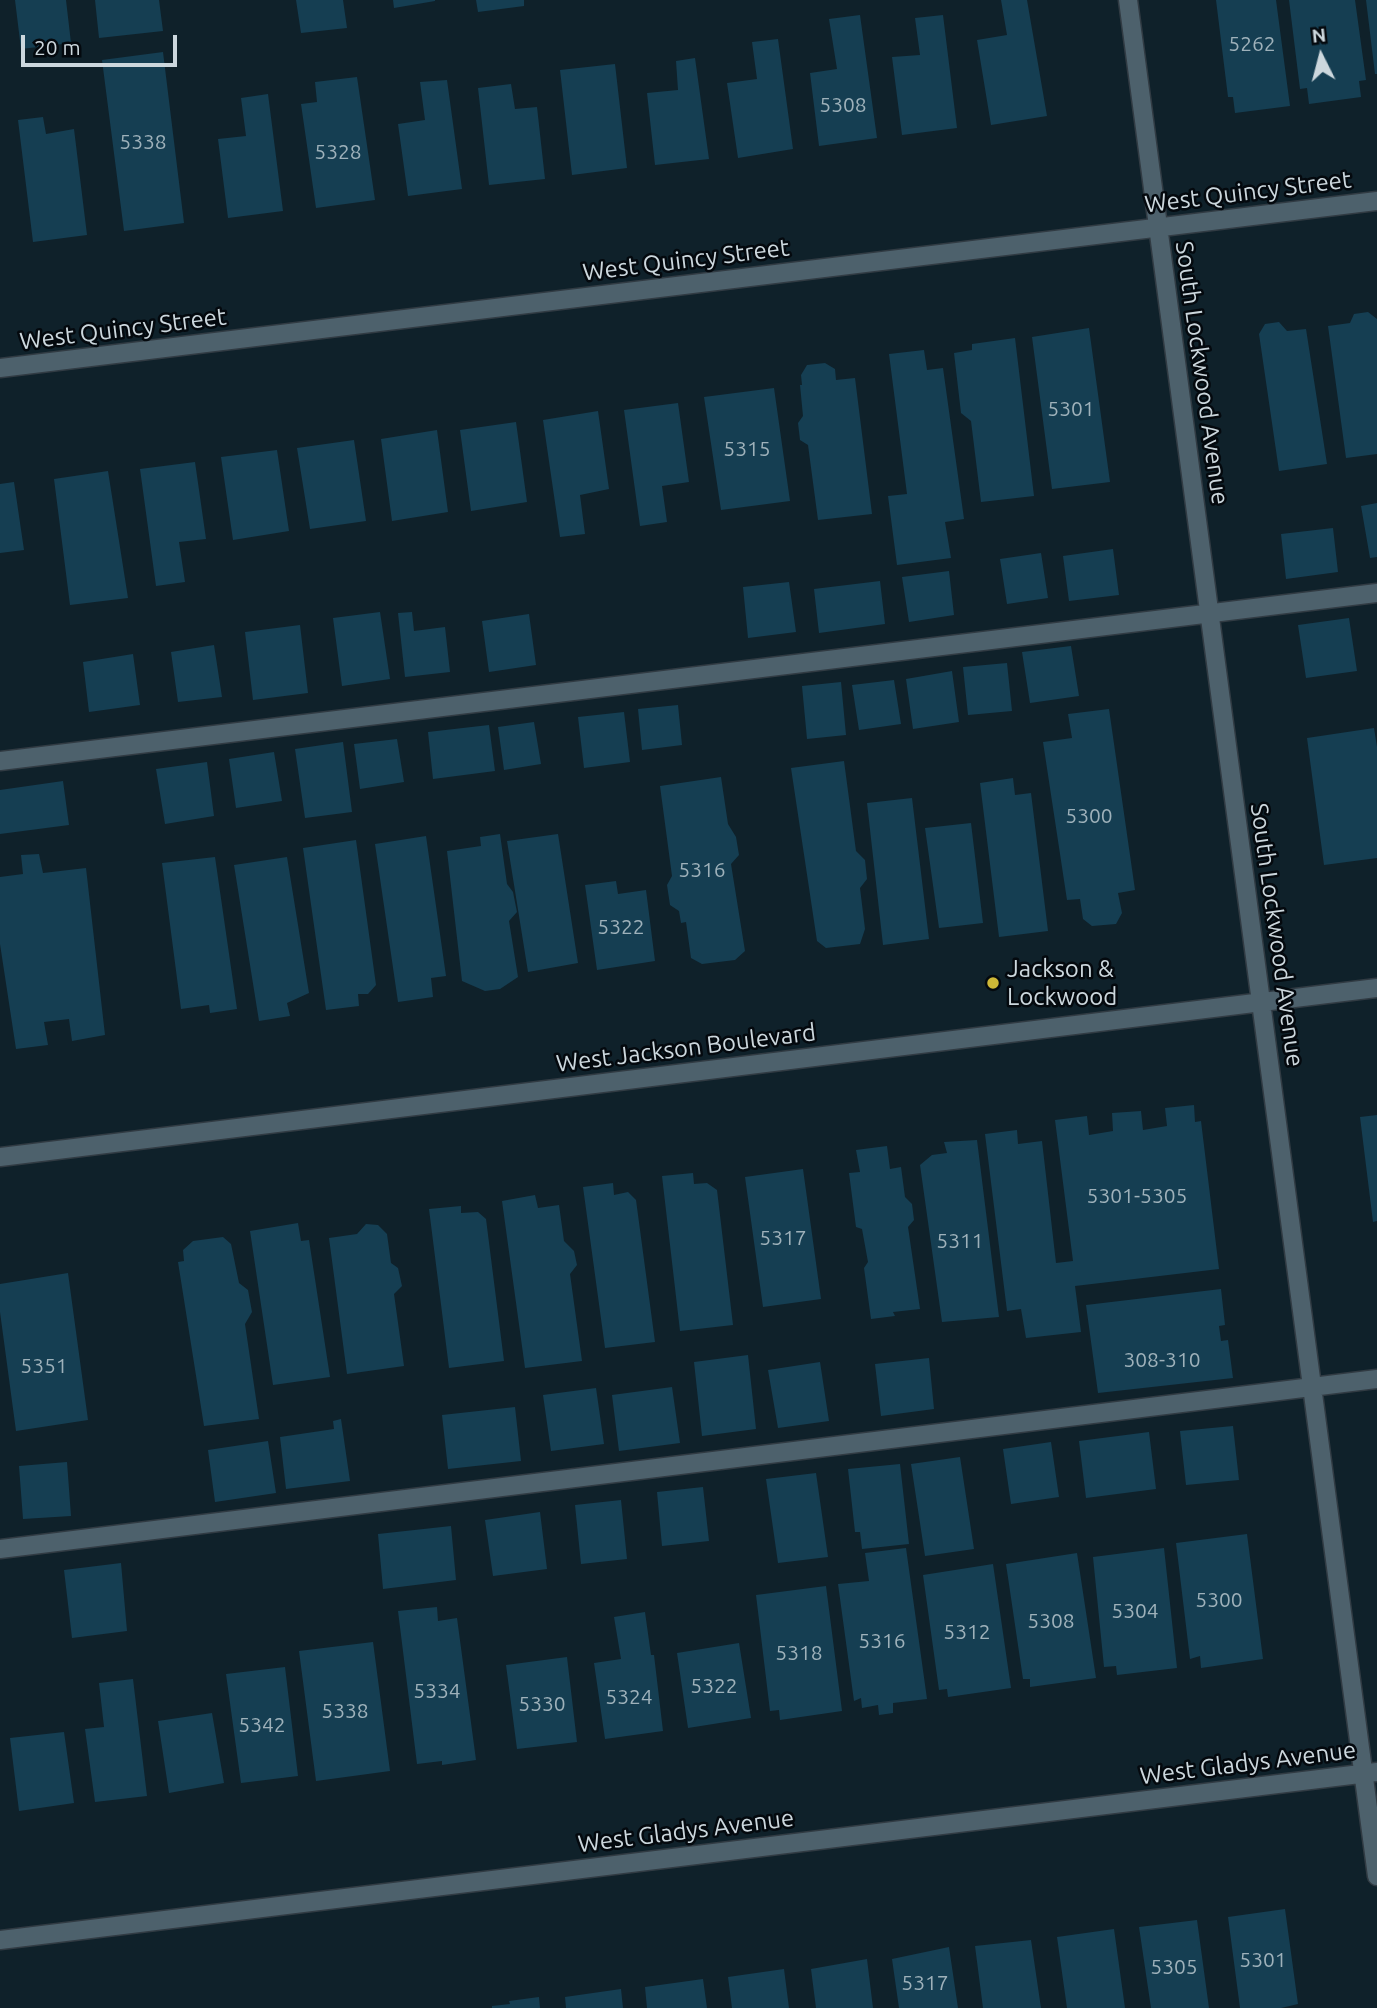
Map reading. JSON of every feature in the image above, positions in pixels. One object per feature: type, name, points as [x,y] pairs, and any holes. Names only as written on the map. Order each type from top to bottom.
[{"type":"street","name":"South Lockwood Avenue","points":[[1128,0],[1311,1386],[1370,1773],[1377,1876]]},
{"type":"street","name":"West Quincy Street","points":[[0,368],[1377,201]]},
{"type":"street","points":[[0,761],[1377,593]]},
{"type":"street","name":"West Jackson Boulevard","points":[[0,1157],[1377,988]]},
{"type":"street","points":[[0,1549],[1377,1378]]},
{"type":"street","name":"West Gladys Avenue","points":[[0,1940],[1370,1773]]},
{"type":"building","points":[[15,0],[66,0],[71,43],[21,49]]},
{"type":"building","points":[[95,0],[159,0],[163,31],[99,38]]},
{"type":"building","points":[[296,0],[343,0],[347,28],[301,33]]},
{"type":"building","points":[[393,0],[435,0],[435,1],[394,8]]},
{"type":"building","points":[[476,0],[524,0],[524,6],[478,12]]},
{"type":"building","points":[[1001,0],[1027,0],[1047,116],[991,125],[977,40],[1007,35]]},
{"type":"building","points":[[1216,0],[1276,0],[1290,106],[1235,113],[1233,97],[1228,97]]},
{"type":"building","points":[[1289,0],[1355,0],[1366,80],[1359,81],[1361,97],[1309,104],[1307,88],[1300,89]]},
{"type":"building","points":[[1366,0],[1377,0],[1377,74],[1375,74]]},
{"type":"building","points":[[860,15],[877,138],[819,146],[810,73],[837,69],[829,19]]},
{"type":"building","points":[[943,15],[957,128],[902,135],[892,57],[920,55],[915,18]]},
{"type":"building","points":[[778,39],[793,149],[738,158],[727,83],[757,79],[752,42]]},
{"type":"building","points":[[163,52],[184,223],[124,231],[102,60]]},
{"type":"building","points":[[695,58],[709,159],[655,165],[647,93],[678,90],[676,61]]},
{"type":"building","points":[[615,64],[627,168],[572,175],[560,70]]},
{"type":"building","points":[[357,77],[375,200],[316,208],[301,104],[317,102],[315,82]]},
{"type":"building","points":[[447,80],[462,189],[408,196],[398,124],[425,120],[420,82]]},
{"type":"building","points":[[511,84],[515,109],[537,107],[545,179],[489,185],[478,88]]},
{"type":"building","points":[[268,94],[283,211],[228,218],[218,139],[246,136],[241,98]]},
{"type":"building","points":[[43,117],[46,134],[74,129],[87,235],[33,242],[18,120]]},
{"type":"building","points":[[1368,312],[1377,319],[1377,454],[1346,458],[1328,326],[1350,323],[1354,314]]},
{"type":"building","points":[[1279,322],[1287,331],[1306,329],[1327,464],[1279,471],[1259,334],[1265,324]]},
{"type":"building","points":[[1089,328],[1110,482],[1052,489],[1032,337]]},
{"type":"building","points":[[1015,338],[1034,496],[981,502],[971,421],[961,413],[954,353],[972,350],[972,344]]},
{"type":"building","points":[[924,350],[927,370],[943,368],[964,519],[945,522],[951,558],[897,565],[888,496],[907,494],[889,354]]},
{"type":"building","points":[[825,363],[835,369],[836,380],[855,378],[872,514],[818,520],[808,445],[800,440],[798,423],[803,416],[801,375],[807,365]]},
{"type":"building","points":[[774,388],[790,501],[721,510],[704,397]]},
{"type":"building","points":[[678,403],[689,482],[662,486],[667,522],[640,526],[624,410]]},
{"type":"building","points":[[598,411],[609,489],[580,495],[585,534],[560,537],[543,420]]},
{"type":"building","points":[[516,422],[527,502],[471,511],[460,430]]},
{"type":"building","points":[[437,430],[448,512],[392,521],[381,439]]},
{"type":"building","points":[[354,440],[366,521],[310,529],[297,448]]},
{"type":"building","points":[[277,450],[289,531],[233,540],[221,457]]},
{"type":"building","points":[[195,462],[206,539],[179,542],[185,582],[156,586],[140,469]]},
{"type":"building","points":[[108,471],[128,598],[70,605],[54,479]]},
{"type":"building","points":[[14,482],[24,550],[0,553],[0,484]]},
{"type":"building","points":[[1377,503],[1377,557],[1370,558],[1361,506]]},
{"type":"building","points":[[1333,528],[1338,572],[1286,579],[1281,534]]},
{"type":"building","points":[[1113,549],[1119,595],[1069,601],[1063,556]]},
{"type":"building","points":[[1041,553],[1048,598],[1007,604],[1000,559]]},
{"type":"building","points":[[949,571],[954,615],[909,622],[902,577]]},
{"type":"building","points":[[880,581],[885,624],[819,633],[814,589]]},
{"type":"building","points":[[789,582],[796,632],[748,638],[743,587]]},
{"type":"building","points":[[380,612],[390,679],[342,686],[333,618]]},
{"type":"building","points":[[412,612],[414,631],[445,627],[450,672],[405,677],[398,613]]},
{"type":"building","points":[[529,614],[536,665],[489,672],[482,621]]},
{"type":"building","points":[[1349,618],[1357,671],[1306,678],[1298,625]]},
{"type":"building","points":[[300,625],[308,693],[253,700],[245,632]]},
{"type":"building","points":[[214,645],[222,697],[178,702],[171,652]]},
{"type":"building","points":[[1071,646],[1079,696],[1030,703],[1022,652]]},
{"type":"building","points":[[133,654],[140,705],[89,712],[83,662]]},
{"type":"building","points":[[1007,663],[1012,711],[968,715],[963,667]]},
{"type":"building","points":[[952,671],[959,722],[913,729],[906,679]]},
{"type":"building","points":[[894,680],[901,724],[859,730],[852,685]]},
{"type":"building","points":[[841,682],[846,735],[807,739],[802,686]]},
{"type":"building","points":[[678,705],[682,745],[642,750],[638,709]]},
{"type":"building","points":[[1109,709],[1135,890],[1118,893],[1122,913],[1116,924],[1092,926],[1083,919],[1080,899],[1067,900],[1043,742],[1072,738],[1068,714]]},
{"type":"building","points":[[624,712],[630,762],[584,768],[578,717]]},
{"type":"building","points":[[534,722],[541,764],[504,770],[498,727]]},
{"type":"building","points":[[489,725],[495,771],[433,779],[428,732]]},
{"type":"building","points":[[1374,728],[1377,747],[1377,858],[1324,865],[1307,738]]},
{"type":"building","points":[[397,739],[404,782],[360,789],[354,744]]},
{"type":"building","points":[[343,742],[352,812],[305,818],[295,749]]},
{"type":"building","points":[[274,752],[282,801],[236,808],[229,759]]},
{"type":"building","points":[[844,761],[856,851],[865,860],[867,879],[860,888],[865,929],[860,944],[826,948],[817,941],[791,768]]},
{"type":"building","points":[[207,762],[214,816],[165,824],[156,769]]},
{"type":"building","points":[[721,777],[728,824],[736,837],[739,855],[731,864],[745,951],[735,960],[702,964],[691,958],[686,922],[681,923],[679,911],[670,905],[667,885],[672,876],[660,786]]},
{"type":"building","points":[[1013,778],[1015,795],[1031,793],[1048,931],[999,937],[980,783]]},
{"type":"building","points":[[63,781],[69,825],[0,834],[0,790]]},
{"type":"building","points":[[912,798],[929,939],[883,945],[867,803]]},
{"type":"building","points":[[971,823],[983,923],[939,928],[925,828]]},
{"type":"building","points":[[500,834],[507,884],[513,892],[517,912],[509,921],[518,977],[500,989],[485,991],[462,981],[447,851],[481,846],[480,837]]},
{"type":"building","points":[[558,834],[578,963],[528,972],[507,841]]},
{"type":"building","points":[[426,836],[446,976],[431,978],[433,997],[398,1002],[375,844]]},
{"type":"building","points":[[356,840],[376,985],[368,994],[358,994],[359,1006],[326,1010],[303,848]]},
{"type":"building","points":[[39,854],[43,873],[86,868],[105,1035],[72,1041],[69,1019],[44,1022],[48,1045],[16,1049],[0,944],[0,877],[23,874],[21,855]]},
{"type":"building","points":[[215,857],[237,1009],[210,1013],[209,1005],[181,1009],[162,863]]},
{"type":"building","points":[[287,857],[309,993],[287,1003],[290,1016],[259,1021],[234,865]]},
{"type":"building","points":[[616,881],[618,894],[646,890],[655,961],[597,970],[585,885]]},
{"type":"building","points":[[1194,1105],[1195,1122],[1201,1121],[1219,1269],[1075,1286],[1081,1332],[1026,1338],[1021,1309],[1007,1311],[985,1134],[1017,1130],[1018,1144],[1042,1141],[1056,1263],[1073,1261],[1055,1120],[1087,1116],[1089,1135],[1113,1131],[1112,1113],[1141,1111],[1143,1130],[1167,1126],[1165,1108]]},
{"type":"building","points":[[1377,1115],[1377,1221],[1373,1222],[1360,1117]]},
{"type":"building","points":[[977,1140],[999,1317],[942,1322],[920,1165],[932,1155],[947,1153],[944,1142]]},
{"type":"building","points":[[887,1146],[890,1169],[901,1167],[905,1197],[912,1204],[914,1220],[908,1227],[920,1309],[893,1312],[895,1316],[871,1319],[864,1268],[868,1262],[862,1229],[856,1227],[849,1173],[860,1172],[856,1150]]},
{"type":"building","points":[[803,1169],[821,1299],[763,1307],[745,1177]]},
{"type":"building","points":[[693,1173],[694,1184],[707,1183],[717,1190],[733,1325],[680,1331],[662,1176]]},
{"type":"building","points":[[613,1183],[614,1195],[628,1192],[636,1200],[655,1342],[605,1348],[583,1187]]},
{"type":"building","points":[[535,1195],[538,1208],[559,1205],[564,1241],[574,1251],[577,1265],[570,1274],[582,1361],[525,1368],[502,1201]]},
{"type":"building","points":[[461,1206],[461,1213],[478,1212],[486,1219],[504,1361],[449,1368],[429,1209]]},
{"type":"building","points":[[298,1223],[301,1241],[309,1240],[330,1377],[273,1385],[250,1231]]},
{"type":"building","points":[[366,1224],[378,1225],[387,1234],[391,1263],[398,1268],[402,1286],[394,1294],[404,1366],[347,1374],[329,1238],[357,1234]]},
{"type":"building","points":[[223,1237],[231,1244],[239,1283],[248,1290],[252,1312],[245,1324],[259,1419],[204,1426],[178,1262],[184,1261],[183,1250],[193,1241]]},
{"type":"building","points":[[68,1273],[88,1420],[16,1431],[0,1312],[0,1284]]},
{"type":"building","points":[[1221,1289],[1225,1325],[1219,1326],[1221,1341],[1228,1340],[1233,1378],[1098,1393],[1086,1305]]},
{"type":"building","points":[[748,1355],[756,1429],[702,1436],[694,1362]]},
{"type":"building","points":[[929,1358],[934,1409],[881,1416],[875,1364]]},
{"type":"building","points":[[820,1362],[829,1421],[778,1428],[768,1370]]},
{"type":"building","points":[[672,1387],[680,1443],[619,1451],[612,1395]]},
{"type":"building","points":[[596,1388],[604,1444],[551,1451],[543,1395]]},
{"type":"building","points":[[515,1407],[521,1461],[448,1469],[442,1415]]},
{"type":"building","points":[[341,1419],[350,1481],[286,1489],[280,1437],[334,1429],[333,1421]]},
{"type":"building","points":[[1233,1426],[1239,1480],[1186,1485],[1180,1431]]},
{"type":"building","points":[[1149,1432],[1156,1489],[1086,1498],[1079,1441]]},
{"type":"building","points":[[268,1441],[276,1493],[215,1502],[208,1450]]},
{"type":"building","points":[[1051,1442],[1059,1497],[1011,1504],[1003,1449]]},
{"type":"building","points":[[960,1457],[974,1549],[925,1556],[911,1464]]},
{"type":"building","points":[[67,1462],[71,1516],[23,1519],[19,1466]]},
{"type":"building","points":[[900,1464],[909,1544],[862,1549],[860,1532],[855,1532],[848,1469]]},
{"type":"building","points":[[816,1473],[828,1557],[778,1563],[766,1479]]},
{"type":"building","points":[[703,1487],[709,1541],[662,1546],[657,1492]]},
{"type":"building","points":[[621,1500],[627,1559],[581,1564],[575,1505]]},
{"type":"building","points":[[540,1512],[547,1569],[493,1576],[485,1520]]},
{"type":"building","points":[[451,1526],[456,1580],[383,1589],[378,1534]]},
{"type":"building","points":[[1247,1534],[1263,1659],[1201,1668],[1200,1656],[1190,1659],[1176,1543]]},
{"type":"building","points":[[906,1548],[927,1699],[893,1703],[893,1713],[879,1715],[878,1705],[862,1708],[861,1698],[854,1701],[838,1584],[869,1581],[865,1553]]},
{"type":"building","points":[[1164,1548],[1177,1668],[1117,1675],[1116,1666],[1104,1667],[1093,1557]]},
{"type":"building","points":[[1077,1553],[1096,1678],[1030,1687],[1030,1679],[1023,1679],[1006,1564]]},
{"type":"building","points":[[121,1563],[127,1631],[72,1638],[64,1570]]},
{"type":"building","points":[[993,1564],[1011,1688],[948,1697],[947,1689],[939,1690],[923,1575]]},
{"type":"building","points":[[826,1586],[842,1711],[780,1720],[779,1710],[770,1711],[756,1595]]},
{"type":"building","points":[[437,1607],[438,1621],[457,1618],[476,1760],[442,1765],[442,1761],[417,1764],[398,1611]]},
{"type":"building","points":[[645,1612],[651,1655],[654,1655],[663,1731],[605,1739],[594,1663],[621,1659],[614,1617]]},
{"type":"building","points":[[373,1642],[390,1771],[316,1781],[299,1651]]},
{"type":"building","points":[[739,1643],[751,1718],[688,1728],[677,1653]]},
{"type":"building","points":[[567,1657],[577,1742],[517,1749],[506,1665]]},
{"type":"building","points":[[285,1667],[298,1776],[241,1783],[226,1674]]},
{"type":"building","points":[[133,1679],[147,1796],[95,1802],[85,1729],[104,1727],[99,1683]]},
{"type":"building","points":[[212,1713],[224,1783],[169,1793],[158,1721]]},
{"type":"building","points":[[64,1732],[74,1803],[19,1811],[10,1738]]},
{"type":"building","points":[[1285,1909],[1298,2004],[1281,2008],[1240,2008],[1228,1917]]},
{"type":"building","points":[[1197,1920],[1209,2008],[1151,2008],[1139,1927]]},
{"type":"building","points":[[1114,1929],[1125,2008],[1067,2008],[1057,1937]]},
{"type":"building","points":[[1031,1940],[1041,2008],[983,2008],[975,1946]]},
{"type":"building","points":[[949,1947],[958,2008],[899,2008],[892,1959]]},
{"type":"building","points":[[867,1959],[873,2008],[816,2008],[811,1969]]},
{"type":"building","points":[[784,1969],[789,2008],[732,2008],[728,1977]]},
{"type":"building","points":[[703,1979],[707,2008],[647,2008],[645,1987]]},
{"type":"building","points":[[621,1989],[623,2008],[566,2008],[565,1997]]},
{"type":"building","points":[[539,1997],[540,2008],[492,2008],[510,2004],[509,2001]]},
{"type":"place","name":"Jackson & Lockwood","points":[[993,983]]}]
